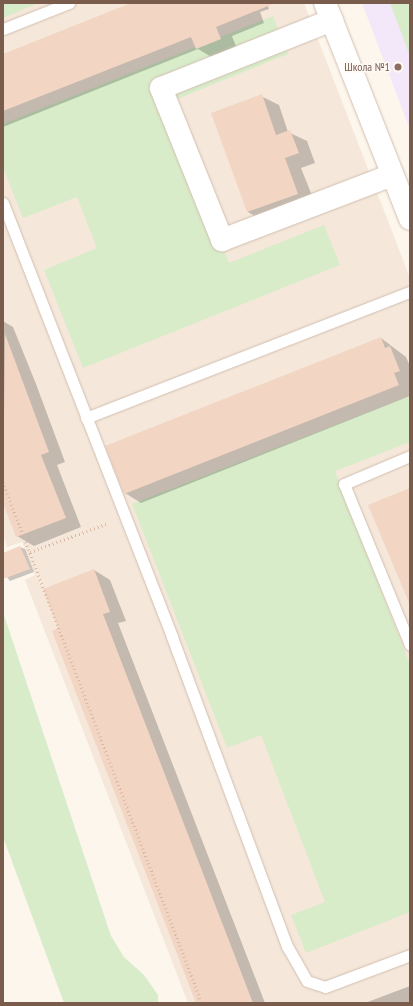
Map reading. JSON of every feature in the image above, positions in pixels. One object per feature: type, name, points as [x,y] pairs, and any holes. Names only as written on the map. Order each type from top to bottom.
[{"type":"street","points":[[392,175],[222,240],[161,88],[328,11],[410,219]]},
{"type":"lane","points":[[3,29],[69,3]]},
{"type":"lane","points":[[3,203],[125,517],[286,946],[307,981],[325,986],[410,956]]},
{"type":"lane","points":[[86,418],[410,292]]},
{"type":"lane","points":[[410,456],[344,484],[410,645]]},
{"type":"path","points":[[3,482],[202,1003]]},
{"type":"path","points":[[30,552],[125,517]]},
{"type":"shaded area","points":[[3,3],[304,3],[410,278],[410,1003],[188,1003],[25,580],[35,575],[22,542],[7,547],[3,535]]},
{"type":"shaded area","name":"Школа №1","points":[[362,3],[410,3],[410,130]]},
{"type":"green space","points":[[3,3],[39,3],[3,18]]},
{"type":"green space","points":[[390,3],[410,3],[410,56]]},
{"type":"green space","points":[[273,16],[288,54],[165,104],[229,263],[324,225],[340,265],[83,368],[44,270],[97,248],[77,197],[23,218],[3,167],[3,124]]},
{"type":"green space","points":[[410,396],[410,442],[335,471],[410,665],[410,912],[306,953],[291,915],[325,902],[261,735],[227,748],[132,504]]},
{"type":"green space","points":[[3,612],[111,936],[124,957],[144,975],[158,995],[158,1003],[64,1003],[3,837]]},
{"type":"building","points":[[131,3],[273,4],[216,27],[221,39],[196,49],[191,37],[3,111],[3,54]]},
{"type":"building","points":[[262,94],[276,135],[290,130],[299,153],[285,158],[298,194],[247,212],[211,113]]},
{"type":"building","points":[[5,334],[49,452],[41,455],[66,518],[16,537],[3,503]]},
{"type":"building","points":[[381,337],[385,348],[390,346],[400,371],[394,373],[399,385],[124,494],[105,446]]},
{"type":"building","points":[[410,488],[410,605],[368,505]]},
{"type":"building","points":[[20,546],[30,569],[3,579],[3,553]]},
{"type":"building","points":[[94,569],[110,612],[103,614],[253,1003],[196,1003],[52,631],[58,628],[43,589]]},
{"type":"place","name":"Школа №1","points":[[398,67]]}]
